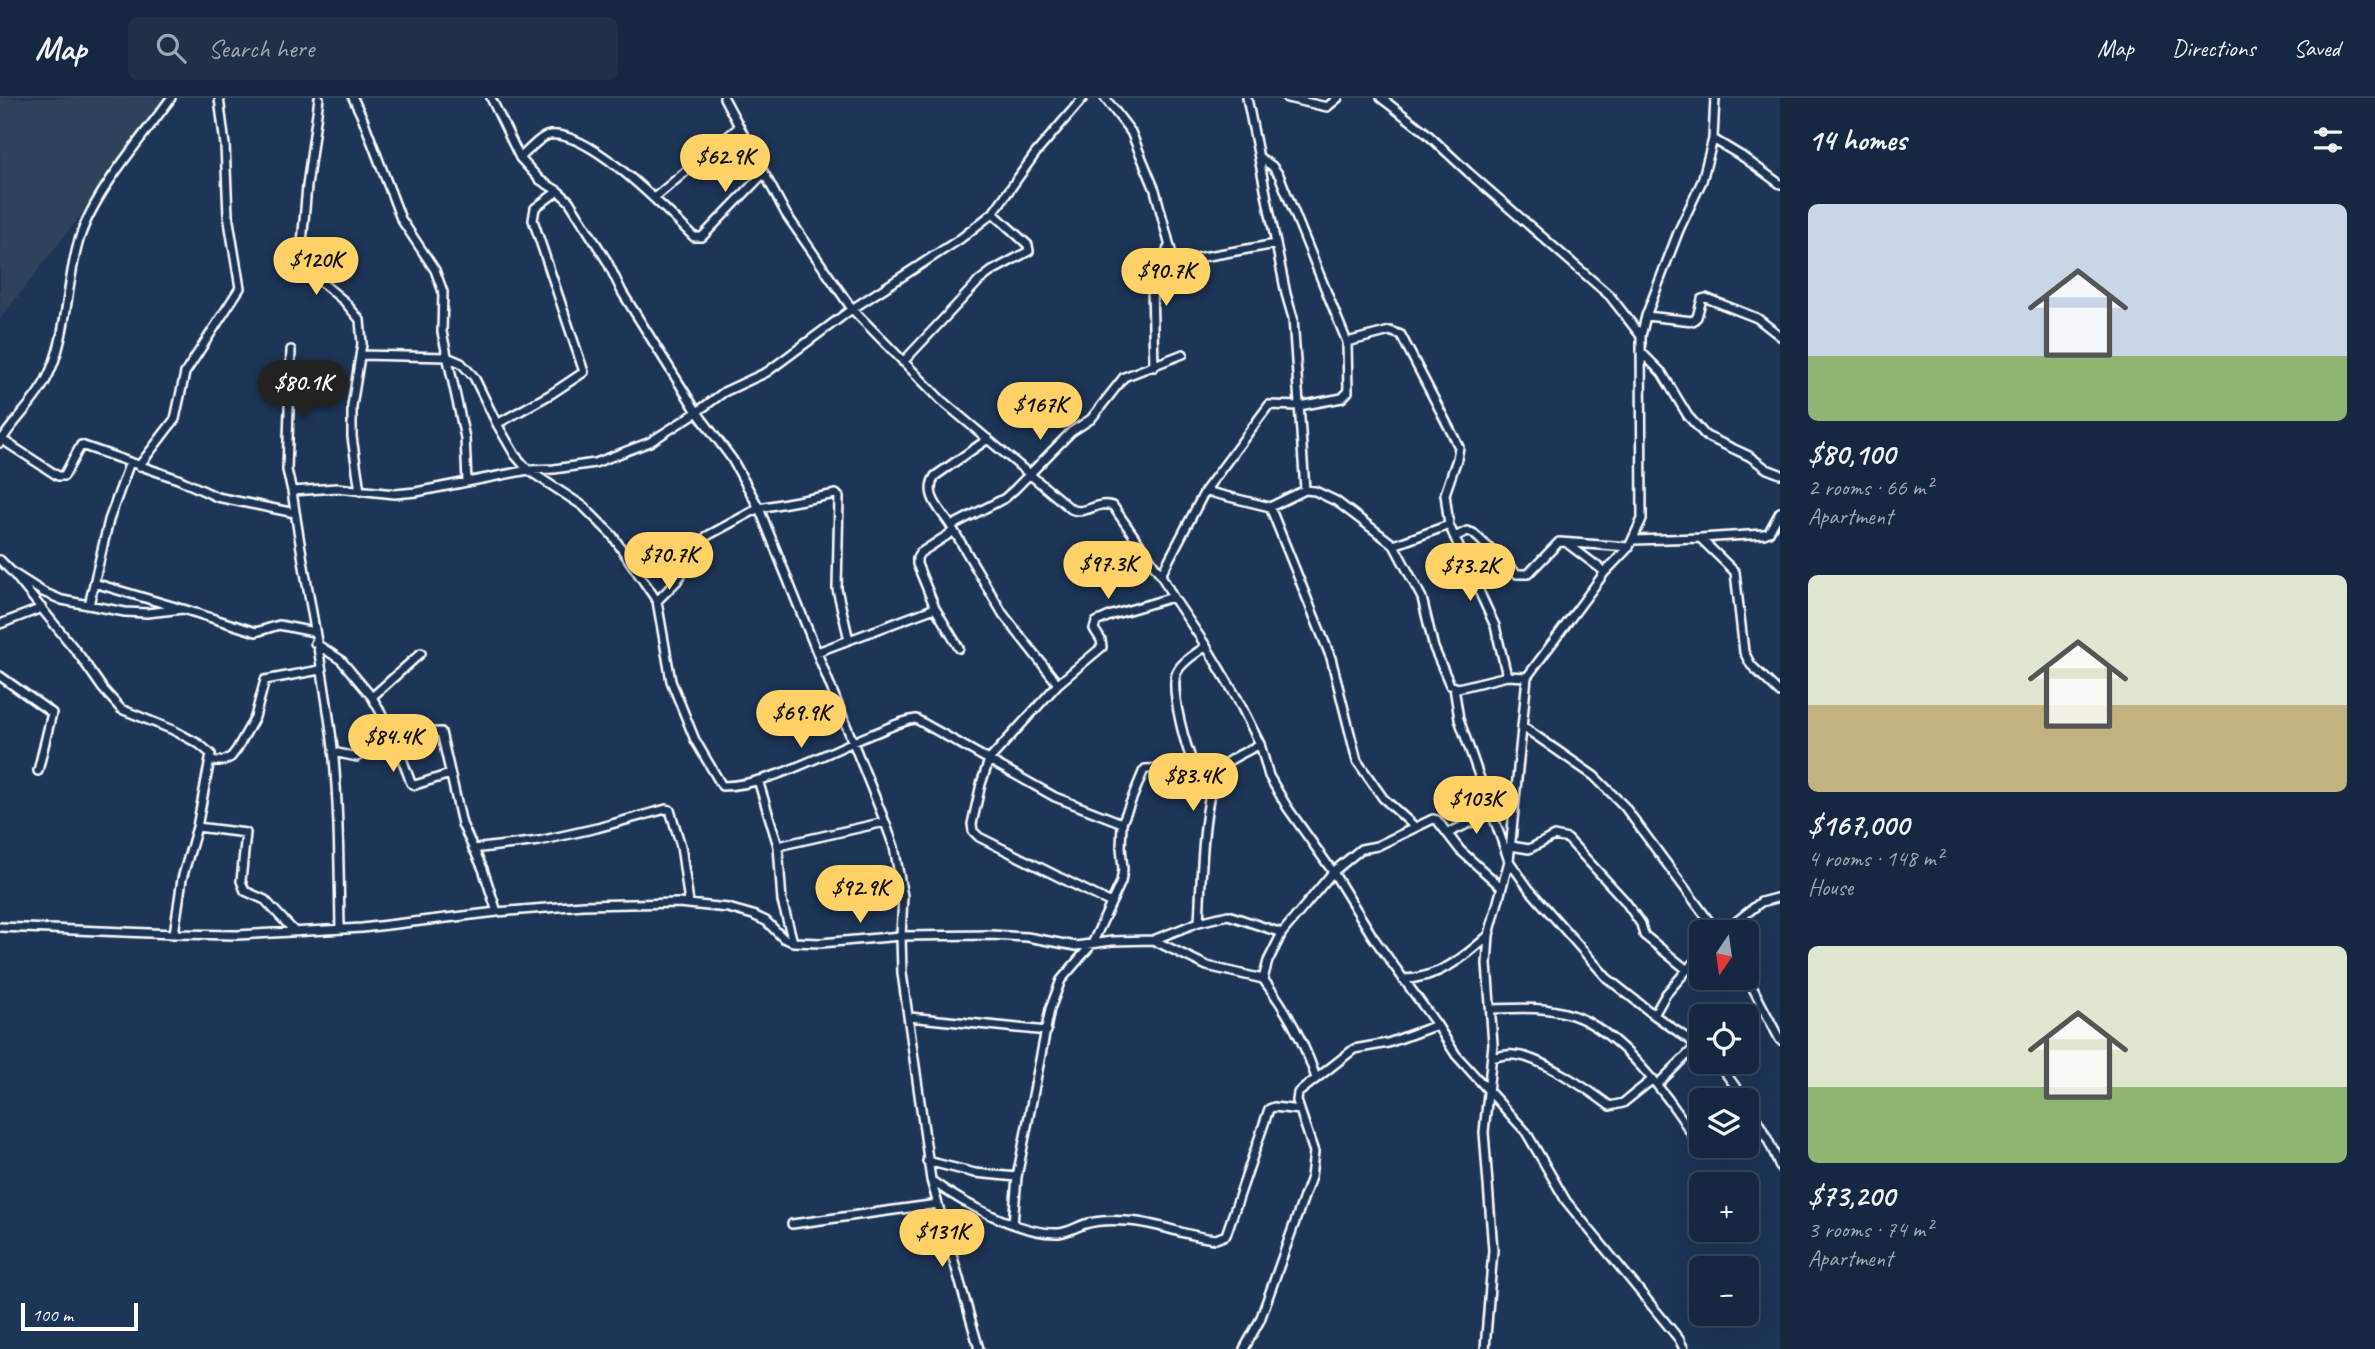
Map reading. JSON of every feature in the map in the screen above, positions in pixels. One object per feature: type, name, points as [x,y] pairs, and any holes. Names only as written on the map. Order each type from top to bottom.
[{"type":"street","points":[[172,98],[114,177],[88,219],[69,278],[61,339],[54,363],[41,390],[1,440],[61,477],[81,445],[178,479],[217,497],[295,513]]},
{"type":"street","points":[[139,466],[174,419],[185,373],[240,288],[228,215],[225,145],[219,98]]},
{"type":"street","points":[[319,98],[306,186],[302,255],[309,272],[344,301],[360,320],[363,333],[361,355],[352,406],[353,447],[359,491]]},
{"type":"street","points":[[353,98],[401,219],[435,270],[443,292],[442,332],[465,438],[467,482]]},
{"type":"street","points":[[491,98],[520,158],[540,180],[569,201],[697,412],[732,459],[759,508],[885,822],[894,847],[903,896],[902,973],[927,1161],[979,1349]]},
{"type":"street","points":[[724,98],[786,214],[852,309],[941,400],[1073,511],[1104,503],[1113,506],[1206,646],[1260,744],[1269,776],[1373,937],[1456,1055],[1527,1132],[1566,1201],[1679,1339],[1684,1349]]},
{"type":"street","points":[[292,491],[337,488],[395,494],[442,488],[528,470],[554,469],[602,461],[650,442],[724,392],[766,372],[852,309],[960,239],[993,213],[1035,153],[1083,98]]},
{"type":"street","points":[[1105,98],[1131,132],[1155,190],[1171,259],[1177,262],[1276,244]]},
{"type":"street","points":[[1247,98],[1293,318],[1305,490]]},
{"type":"street","points":[[1287,98],[1327,107],[1338,98]]},
{"type":"street","points":[[1381,98],[1424,131],[1610,296],[1641,336]]},
{"type":"street","points":[[1485,1349],[1493,1250],[1484,1132],[1492,1058],[1489,935],[1509,861],[1527,677],[1605,572],[1632,544],[1643,509],[1641,336],[1679,230],[1702,181],[1713,139],[1715,98]]},
{"type":"street","points":[[654,198],[739,127]]},
{"type":"street","points":[[520,158],[547,136],[575,140],[596,150],[654,198],[694,237],[702,237],[764,173]]},
{"type":"street","points":[[1713,139],[1780,184]]},
{"type":"street","points":[[1161,575],[1205,491],[1265,408],[1272,404],[1298,406],[1346,396],[1348,392],[1347,342],[1279,175],[1259,157]]},
{"type":"street","points":[[496,424],[551,394],[584,372],[533,220],[535,208],[558,191]]},
{"type":"street","points":[[903,362],[979,281],[1029,251],[1028,245],[993,213]]},
{"type":"street","points":[[1154,367],[1152,288],[1169,247]]},
{"type":"street","points":[[1646,316],[1693,321],[1697,317],[1702,299],[1706,298],[1757,318],[1780,336]]},
{"type":"street","points":[[1347,342],[1390,331],[1401,335],[1459,447],[1445,494],[1449,525],[1496,626],[1507,676]]},
{"type":"street","points":[[291,350],[287,470],[312,610],[333,752],[340,867],[340,929]]},
{"type":"street","points":[[1641,352],[1662,373],[1688,416],[1706,436],[1780,474]]},
{"type":"street","points":[[959,648],[934,608],[917,565],[920,553],[953,529],[1005,498],[1071,432],[1091,419],[1124,377],[1183,354]]},
{"type":"street","points":[[361,355],[447,357],[469,369],[496,424],[515,455],[528,470],[571,496],[612,535],[657,600],[671,681],[695,740],[719,784],[728,786],[758,779],[802,764],[852,741],[916,719],[1055,797],[1122,822]]},
{"type":"street","points":[[989,439],[935,477],[931,482],[930,495],[1003,614],[1058,684]]},
{"type":"street","points":[[89,605],[109,520],[130,462]]},
{"type":"street","points":[[1205,491],[1270,507],[1305,490],[1325,494],[1394,545],[1422,598],[1434,648],[1450,685],[1454,687],[1459,719],[1509,861],[1529,889],[1607,978],[1689,1039]]},
{"type":"street","points":[[657,600],[677,581],[707,536],[759,508],[832,493],[839,496],[837,589],[849,640]]},
{"type":"street","points":[[1270,507],[1331,658],[1357,761],[1383,798],[1415,827]]},
{"type":"street","points":[[1455,537],[1467,531],[1473,533],[1517,574],[1522,575],[1528,574],[1555,543],[1632,544],[1764,534],[1769,531],[1780,512]]},
{"type":"street","points":[[1394,545],[1449,525]]},
{"type":"street","points":[[1700,538],[1735,572],[1744,652],[1751,665],[1780,693]]},
{"type":"street","points":[[1567,543],[1605,572]]},
{"type":"street","points":[[0,560],[42,608],[103,690],[121,709],[191,739],[211,754],[197,827],[182,879],[174,934]]},
{"type":"street","points":[[13,573],[53,597],[89,605],[147,613],[183,609]]},
{"type":"street","points":[[94,583],[198,612],[247,630],[263,631],[278,625],[314,632]]},
{"type":"street","points":[[1111,903],[979,837],[972,824],[989,760],[1058,684],[1102,647],[1094,629],[1096,622],[1173,597]]},
{"type":"street","points":[[0,624],[42,608]]},
{"type":"street","points":[[817,653],[934,608]]},
{"type":"street","points":[[316,643],[341,660],[372,697],[393,734],[411,783],[415,785],[450,774]]},
{"type":"street","points":[[1206,646],[1180,668],[1176,678],[1178,710],[1186,748],[1196,767],[1212,783]]},
{"type":"street","points":[[372,697],[421,653]]},
{"type":"street","points":[[210,761],[223,761],[231,757],[237,749],[255,717],[265,680],[320,670]]},
{"type":"street","points":[[0,676],[52,713],[38,771]]},
{"type":"street","points":[[1454,687],[1507,676],[1527,677]]},
{"type":"street","points":[[1522,726],[1594,776],[1624,806],[1710,920]]},
{"type":"street","points":[[333,752],[357,757],[393,734],[440,732],[462,824],[483,869],[496,912]]},
{"type":"street","points":[[1199,922],[1212,783],[1220,767],[1260,744]]},
{"type":"street","points":[[1013,1224],[1017,1177],[1050,1009],[1061,980],[1092,944],[1122,876],[1122,822],[1143,770],[1196,767]]},
{"type":"street","points":[[758,779],[778,846],[782,901],[793,942]]},
{"type":"street","points":[[473,849],[539,841],[666,809],[670,810],[678,833],[689,903]]},
{"type":"street","points":[[1447,833],[1492,813]]},
{"type":"street","points":[[1263,979],[1268,961],[1282,933],[1333,872],[1361,849],[1377,846],[1435,819],[1460,850],[1502,887]]},
{"type":"street","points":[[778,846],[885,822]]},
{"type":"street","points":[[197,827],[246,833],[241,881],[245,891],[265,900],[295,930]]},
{"type":"street","points":[[1511,846],[1529,849],[1554,836],[1568,839],[1625,901],[1641,924],[1644,935],[1686,969]]},
{"type":"street","points":[[1737,920],[1761,902],[1780,897]]},
{"type":"street","points":[[0,927],[237,934],[340,929],[583,905],[689,903],[728,908],[753,915],[766,921],[783,938],[793,942],[821,943],[901,936],[1008,935],[1068,945],[1092,944],[1153,940],[1199,922],[1228,915],[1282,933]]},
{"type":"street","points":[[1403,979],[1416,979],[1437,972],[1461,958],[1489,935]]},
{"type":"street","points":[[1153,940],[1207,965],[1263,979],[1282,1003],[1298,1032],[1316,1078]]},
{"type":"street","points":[[1654,1015],[1666,994],[1689,966]]},
{"type":"street","points":[[1754,990],[1780,1040]]},
{"type":"street","points":[[1491,1009],[1533,1008],[1586,1020],[1612,1039],[1655,1082],[1689,1130]]},
{"type":"street","points":[[909,1017],[1047,1031]]},
{"type":"street","points":[[1244,1349],[1260,1320],[1311,1177],[1314,1152],[1297,1096],[1354,1049],[1388,1043],[1437,1025]]},
{"type":"street","points":[[1492,1058],[1512,1054],[1526,1057],[1577,1081],[1610,1106],[1617,1107],[1655,1082],[1689,1054]]},
{"type":"street","points":[[1727,1074],[1744,1095],[1780,1167]]},
{"type":"street","points":[[931,1180],[958,1199],[1013,1224],[1046,1232],[1060,1233],[1087,1223],[1128,1221],[1151,1223],[1206,1239],[1216,1239],[1226,1235],[1269,1109],[1274,1107],[1300,1110]]},
{"type":"street","points":[[927,1161],[975,1173],[1017,1177]]},
{"type":"street","points":[[792,1224],[938,1204]]},
{"type":"shaded area","points":[[0,98],[172,98],[0,319]]}]
